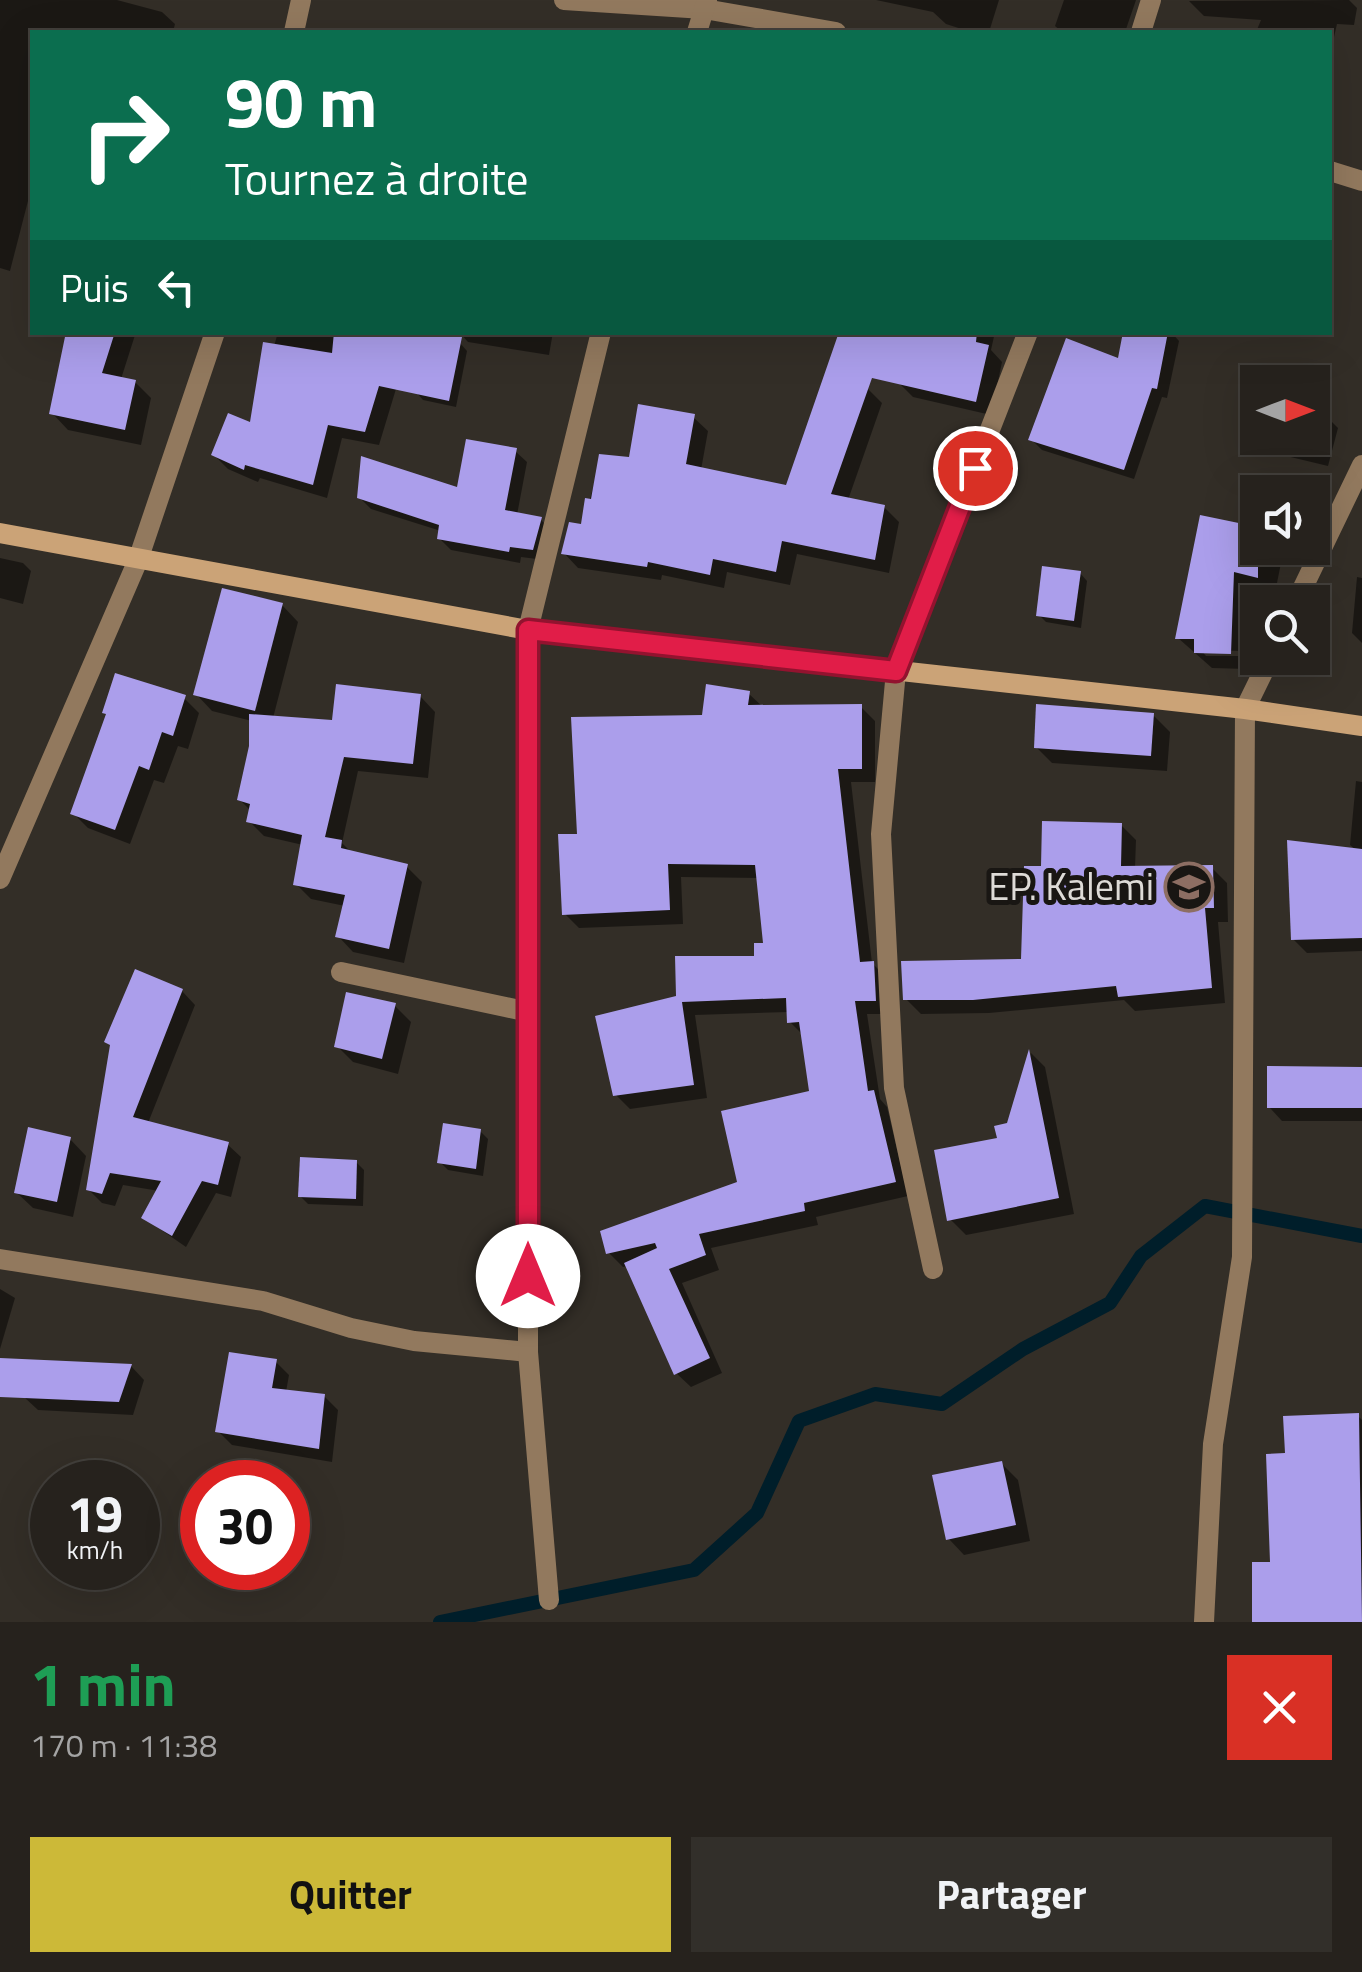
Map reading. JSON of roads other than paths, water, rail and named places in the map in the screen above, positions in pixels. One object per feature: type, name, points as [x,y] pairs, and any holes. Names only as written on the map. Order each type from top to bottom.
[{"type":"street","points":[[294,30],[301,0]]},
{"type":"street","points":[[564,0],[706,5],[826,30]]},
{"type":"street","points":[[1142,30],[1151,0]]},
{"type":"street","points":[[698,30],[706,5]]},
{"type":"street","points":[[1332,172],[1362,181]]},
{"type":"street","points":[[0,879],[138,560],[214,335]]},
{"type":"street","points":[[549,1600],[528,1352],[528,630],[600,335]]},
{"type":"street","points":[[933,1269],[894,1088],[882,834],[896,671],[1027,335]]},
{"type":"street","points":[[1304,585],[1362,465]]},
{"type":"street","points":[[0,534],[528,630],[1246,709],[1362,726]]},
{"type":"street","points":[[1204,1622],[1213,1444],[1242,1257],[1246,709],[1262,675]]},
{"type":"street","points":[[341,972],[529,1012]]},
{"type":"street","points":[[0,1258],[263,1301],[351,1328],[414,1341],[528,1352]]},
{"type":"waterway","points":[[440,1622],[694,1570],[757,1513],[799,1421],[875,1394],[942,1404],[1023,1349],[1110,1303],[1141,1256],[1205,1206],[1362,1236]]},
{"type":"place","name":"EP. Kalemi","points":[[1189,887]]}]
